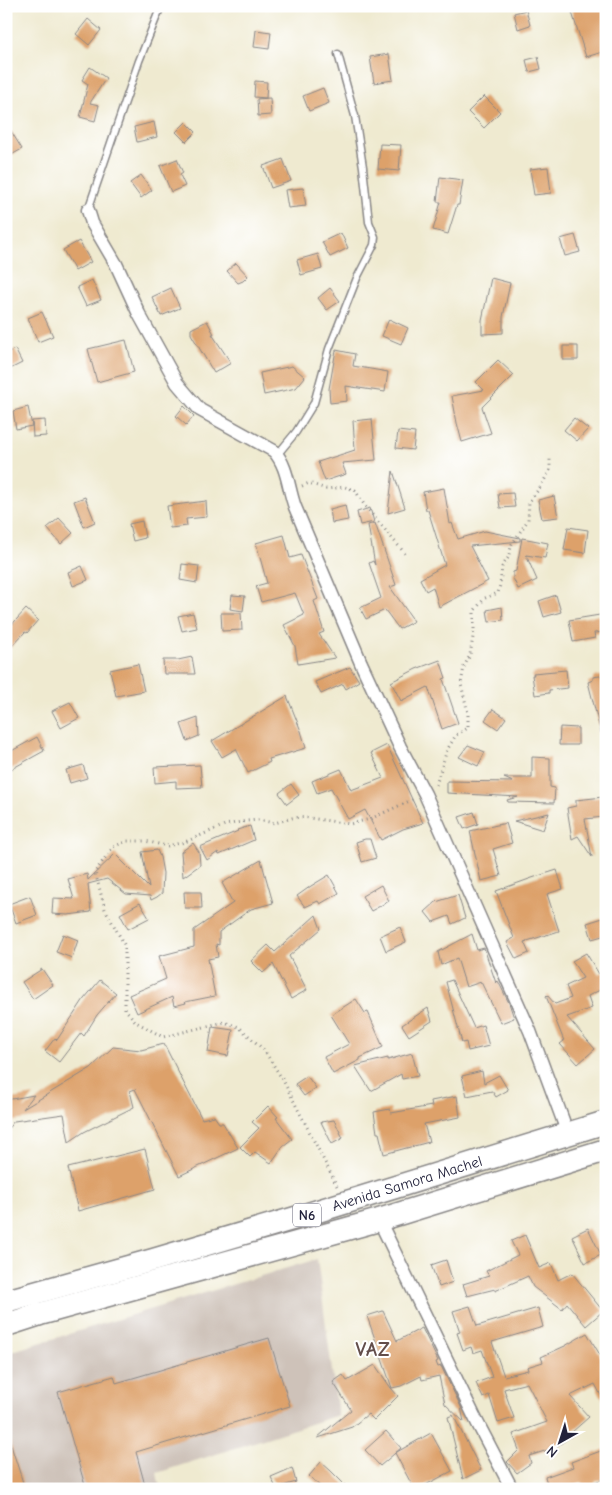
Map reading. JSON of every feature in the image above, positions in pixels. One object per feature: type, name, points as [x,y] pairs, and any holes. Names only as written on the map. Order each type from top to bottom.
[{"type":"highway","name":"Avenida Samora Machel","points":[[6,1301],[162,1258],[606,1122]]},
{"type":"highway","name":"Avenida Samora Machel","points":[[6,1325],[379,1220],[606,1150]]},
{"type":"street","points":[[88,210],[92,223],[116,264],[139,314],[177,383],[200,410],[274,451],[284,466],[295,507],[361,664],[400,747],[425,794],[530,1031],[568,1134]]},
{"type":"street","points":[[379,1220],[477,1422],[512,1489]]},
{"type":"lane","points":[[88,210],[139,61],[161,6]]},
{"type":"lane","points":[[277,455],[296,432],[314,402],[329,348],[357,278],[374,246],[375,237],[369,222],[355,116],[338,54]]},
{"type":"path","points":[[345,1203],[284,1082],[264,1050],[239,1027],[224,1022],[163,1037],[136,1022],[125,1009],[125,946],[105,909],[95,872],[113,847],[127,842],[145,841],[167,846],[185,842],[225,825],[258,820],[275,823],[303,817],[350,824],[370,819],[425,794],[437,785],[447,750],[456,735],[468,728],[468,713],[461,684],[464,667],[470,655],[474,631],[474,611],[485,598],[498,593],[502,567],[508,558],[512,544],[528,520],[529,502],[550,470],[550,456]]},
{"type":"path","points":[[289,490],[309,483],[326,489],[345,487],[355,490],[365,506],[407,556]]},
{"type":"shaded area","points":[[317,1259],[338,1415],[157,1473],[160,1489],[6,1489],[6,1353]]},
{"type":"building","points":[[570,6],[606,6],[606,51],[586,57]]},
{"type":"building","points":[[526,10],[530,25],[518,29],[514,13]]},
{"type":"building","points":[[88,19],[101,30],[89,45],[76,34]]},
{"type":"building","points":[[256,30],[271,32],[269,49],[254,47]]},
{"type":"building","points":[[389,54],[393,80],[374,83],[370,57]]},
{"type":"building","points":[[538,57],[541,69],[529,72],[526,60]]},
{"type":"building","points":[[90,67],[106,78],[90,103],[99,105],[95,121],[80,117],[88,84],[82,80]]},
{"type":"building","points":[[255,81],[267,82],[266,98],[254,97]]},
{"type":"building","points":[[323,88],[329,103],[309,111],[303,96]]},
{"type":"building","points":[[484,96],[500,112],[484,128],[468,112]]},
{"type":"building","points":[[270,98],[271,115],[258,116],[257,99]]},
{"type":"building","points":[[154,122],[157,137],[137,142],[134,127]]},
{"type":"building","points":[[186,122],[196,132],[186,142],[176,132]]},
{"type":"building","points":[[6,123],[22,149],[6,158]]},
{"type":"building","points":[[380,144],[401,145],[399,171],[378,169]]},
{"type":"building","points":[[177,159],[183,173],[180,175],[185,186],[171,192],[160,166]]},
{"type":"building","points":[[283,159],[291,181],[271,188],[263,166]]},
{"type":"building","points":[[548,167],[551,193],[534,195],[530,169]]},
{"type":"building","points":[[141,175],[152,190],[141,198],[130,183]]},
{"type":"building","points":[[440,177],[463,180],[459,205],[457,205],[448,234],[433,230],[441,202],[437,202]]},
{"type":"building","points":[[303,188],[306,206],[288,208],[285,190]]},
{"type":"building","points":[[341,233],[348,248],[330,257],[322,242]]},
{"type":"building","points":[[575,235],[580,252],[565,256],[560,239]]},
{"type":"building","points":[[79,241],[91,262],[75,271],[63,250]]},
{"type":"building","points":[[318,254],[322,269],[301,275],[297,260]]},
{"type":"building","points":[[236,263],[248,276],[238,283],[227,271]]},
{"type":"building","points":[[491,278],[510,283],[503,317],[503,333],[482,334],[482,320]]},
{"type":"building","points":[[92,280],[101,300],[86,306],[77,287]]},
{"type":"building","points":[[171,288],[180,308],[161,316],[152,297]]},
{"type":"building","points":[[330,288],[340,301],[327,310],[318,298]]},
{"type":"building","points":[[42,312],[53,336],[38,342],[28,318]]},
{"type":"building","points":[[389,319],[408,328],[401,344],[382,336]]},
{"type":"building","points":[[207,321],[214,334],[212,334],[231,363],[214,373],[191,334],[191,329]]},
{"type":"building","points":[[126,340],[134,372],[97,382],[88,349]]},
{"type":"building","points":[[563,346],[578,346],[578,360],[563,360]]},
{"type":"building","points":[[15,349],[22,363],[6,371],[6,353]]},
{"type":"building","points":[[336,350],[355,354],[353,366],[388,372],[385,392],[346,386],[347,401],[330,403],[329,389]]},
{"type":"building","points":[[498,360],[514,375],[482,407],[491,433],[462,442],[452,396],[484,390],[476,382]]},
{"type":"building","points":[[292,366],[305,377],[296,388],[264,395],[260,373]]},
{"type":"building","points":[[184,406],[194,416],[186,425],[176,416]]},
{"type":"building","points":[[28,407],[32,426],[16,429],[13,411]]},
{"type":"building","points":[[574,418],[588,429],[577,441],[564,430]]},
{"type":"building","points":[[372,419],[376,460],[342,463],[346,474],[325,481],[318,462],[355,450],[353,421]]},
{"type":"building","points":[[45,420],[46,436],[33,437],[32,421]]},
{"type":"building","points":[[398,431],[415,433],[413,450],[396,448]]},
{"type":"building","points":[[393,471],[405,508],[388,513]]},
{"type":"building","points":[[444,488],[450,524],[452,523],[458,539],[485,531],[520,538],[520,541],[470,546],[488,581],[439,607],[433,587],[426,591],[420,579],[445,565],[428,510],[426,510],[423,492]]},
{"type":"building","points":[[513,493],[515,507],[500,508],[498,494]]},
{"type":"building","points":[[554,496],[558,517],[542,519],[538,500]]},
{"type":"building","points":[[85,497],[95,522],[84,527],[74,501]]},
{"type":"building","points":[[206,501],[207,517],[186,519],[187,526],[170,528],[167,506]]},
{"type":"building","points":[[345,505],[348,520],[332,523],[330,509]]},
{"type":"building","points":[[370,508],[374,522],[360,525],[357,512]]},
{"type":"building","points":[[59,518],[73,533],[61,544],[47,528]]},
{"type":"building","points":[[142,521],[145,538],[133,541],[129,524]]},
{"type":"building","points":[[375,523],[396,585],[390,587],[414,621],[399,629],[385,610],[366,619],[360,608],[381,598],[369,563],[373,561],[375,565],[368,525]]},
{"type":"building","points":[[568,527],[588,530],[585,553],[564,550]]},
{"type":"building","points":[[284,535],[290,558],[301,555],[318,599],[314,601],[324,632],[319,634],[335,658],[298,664],[295,646],[284,625],[304,615],[295,593],[261,602],[256,586],[267,583],[256,543]]},
{"type":"building","points":[[522,538],[548,543],[545,558],[526,555],[537,580],[518,589],[513,578],[513,572],[516,571]]},
{"type":"building","points":[[182,564],[199,566],[197,583],[180,580]]},
{"type":"building","points":[[82,566],[88,580],[73,586],[68,572]]},
{"type":"building","points":[[232,595],[245,596],[243,611],[230,609]]},
{"type":"building","points":[[556,595],[561,612],[544,617],[539,601]]},
{"type":"building","points":[[502,607],[503,620],[489,622],[487,610]]},
{"type":"building","points":[[26,609],[38,620],[6,652],[6,631]]},
{"type":"building","points":[[193,613],[197,628],[182,631],[178,616]]},
{"type":"building","points":[[221,613],[241,613],[242,630],[222,631]]},
{"type":"building","points":[[606,614],[606,632],[594,633],[595,638],[573,642],[569,620]]},
{"type":"building","points":[[192,657],[195,674],[164,674],[163,660],[178,660]]},
{"type":"building","points":[[440,660],[446,678],[443,679],[458,723],[442,729],[428,687],[401,701],[391,682],[416,669]]},
{"type":"building","points":[[138,664],[144,691],[116,696],[110,670]]},
{"type":"building","points":[[350,667],[359,681],[346,689],[343,684],[321,694],[315,682]]},
{"type":"building","points":[[566,670],[568,688],[549,690],[549,693],[535,695],[533,673]]},
{"type":"building","points":[[606,675],[606,733],[601,733],[588,682],[593,680],[593,677]]},
{"type":"building","points":[[287,696],[306,748],[269,759],[270,762],[248,773],[236,749],[222,757],[212,741]]},
{"type":"building","points":[[70,702],[79,718],[61,728],[52,711]]},
{"type":"building","points":[[493,709],[506,718],[498,729],[485,720]]},
{"type":"building","points":[[198,718],[199,736],[187,741],[181,724]]},
{"type":"building","points":[[560,727],[578,728],[578,745],[559,745]]},
{"type":"building","points":[[37,737],[44,751],[6,772],[6,754]]},
{"type":"building","points":[[387,745],[423,823],[403,829],[381,840],[365,810],[348,819],[331,788],[317,793],[312,781],[341,769],[351,790],[383,778],[371,753]]},
{"type":"building","points":[[468,745],[485,752],[478,766],[459,757]]},
{"type":"building","points":[[532,757],[550,758],[550,787],[555,788],[554,803],[508,802],[507,800],[518,797],[447,793],[447,781],[513,782],[504,778],[532,778]]},
{"type":"building","points":[[83,765],[87,778],[70,783],[66,770]]},
{"type":"building","points":[[200,765],[202,787],[176,788],[176,781],[155,783],[154,767]]},
{"type":"building","points":[[291,784],[299,795],[287,804],[279,793]]},
{"type":"building","points":[[603,797],[604,817],[585,819],[592,857],[578,836],[572,839],[567,808],[576,806],[576,800]]},
{"type":"building","points":[[474,812],[478,824],[464,829],[459,817]]},
{"type":"building","points":[[549,813],[543,830],[514,821]]},
{"type":"building","points":[[506,823],[512,843],[493,849],[501,876],[481,881],[470,831]]},
{"type":"building","points":[[250,826],[254,840],[219,855],[218,852],[207,860],[200,847]]},
{"type":"building","points":[[370,839],[376,858],[362,862],[356,842]]},
{"type":"building","points":[[193,843],[199,852],[200,865],[183,877],[181,852]]},
{"type":"building","points":[[157,850],[163,873],[162,893],[157,897],[151,900],[150,896],[126,894],[107,879],[88,884],[91,912],[68,915],[52,914],[53,898],[74,899],[68,879],[87,874],[88,880],[115,854],[149,888],[142,852]]},
{"type":"building","points":[[261,860],[273,903],[251,909],[219,932],[219,945],[216,944],[218,957],[208,959],[215,996],[174,1006],[172,997],[137,1013],[129,995],[166,979],[159,956],[194,947],[194,930],[233,903],[222,883]]},
{"type":"building","points":[[557,870],[563,889],[547,894],[559,931],[524,942],[529,953],[516,959],[507,942],[514,938],[496,891]]},
{"type":"building","points":[[329,875],[339,893],[320,904],[318,901],[305,907],[297,896]]},
{"type":"building","points":[[381,885],[389,901],[371,911],[362,896]]},
{"type":"building","points":[[184,892],[201,892],[202,908],[185,908]]},
{"type":"building","points":[[458,895],[465,918],[452,924],[449,916],[433,922],[425,912],[436,902]]},
{"type":"building","points":[[30,896],[37,915],[16,923],[9,904]]},
{"type":"building","points":[[140,903],[149,918],[128,929],[120,914]]},
{"type":"building","points":[[316,915],[321,929],[289,956],[307,990],[291,999],[273,964],[263,973],[251,961],[268,945],[275,952]]},
{"type":"building","points":[[606,917],[606,935],[592,939],[587,923]]},
{"type":"building","points":[[400,927],[406,942],[386,951],[380,936]]},
{"type":"building","points":[[63,934],[78,940],[72,958],[56,952]]},
{"type":"building","points":[[472,934],[477,950],[484,948],[496,983],[498,981],[514,1018],[501,1023],[481,982],[466,987],[457,958],[441,965],[438,952]]},
{"type":"building","points":[[586,953],[599,974],[606,971],[606,987],[588,996],[592,1008],[567,1017],[595,1049],[578,1064],[560,1044],[564,1041],[546,996],[555,1004],[571,998],[566,986],[583,978],[572,961]]},
{"type":"building","points":[[42,969],[53,985],[33,999],[22,982]]},
{"type":"building","points":[[100,980],[116,993],[97,1015],[84,1036],[81,1033],[59,1062],[45,1051],[55,1038],[57,1040],[84,999]]},
{"type":"building","points":[[452,980],[474,1028],[483,1025],[489,1046],[468,1051],[466,1042],[462,1043],[446,982]]},
{"type":"building","points":[[356,999],[365,1013],[368,1012],[383,1047],[333,1074],[324,1057],[349,1044],[331,1015]]},
{"type":"building","points":[[428,1008],[432,1021],[409,1036],[402,1025]]},
{"type":"building","points":[[212,1027],[233,1030],[228,1056],[208,1052]]},
{"type":"building","points":[[164,1044],[202,1119],[214,1116],[219,1123],[223,1123],[238,1148],[179,1176],[135,1089],[130,1091],[134,1107],[84,1132],[69,1142],[64,1114],[14,1121],[6,1131],[6,1100],[34,1095],[23,1109],[91,1068],[113,1047],[141,1050]]},
{"type":"building","points":[[412,1053],[418,1076],[402,1079],[401,1074],[371,1091],[355,1066],[388,1058],[388,1060]]},
{"type":"building","points":[[482,1071],[484,1083],[499,1075],[508,1090],[496,1097],[492,1091],[467,1096],[462,1076]]},
{"type":"building","points":[[307,1076],[316,1088],[304,1096],[295,1084]]},
{"type":"building","points":[[457,1096],[460,1117],[424,1124],[429,1142],[384,1154],[379,1133],[377,1133],[374,1112],[390,1109],[391,1113],[432,1106],[431,1101]]},
{"type":"building","points":[[268,1106],[278,1117],[276,1118],[292,1139],[283,1146],[271,1163],[255,1152],[250,1157],[240,1147],[259,1128],[252,1122]]},
{"type":"building","points":[[334,1120],[343,1138],[332,1144],[321,1122]]},
{"type":"building","points":[[145,1149],[155,1189],[78,1211],[68,1168]]},
{"type":"building","points":[[588,1228],[601,1255],[585,1263],[572,1236]]},
{"type":"building","points":[[525,1235],[539,1268],[551,1263],[558,1280],[572,1273],[603,1311],[586,1326],[567,1303],[562,1309],[533,1287],[528,1276],[495,1291],[495,1289],[467,1296],[463,1284],[489,1276],[486,1271],[518,1255],[511,1241]]},
{"type":"building","points":[[446,1260],[453,1282],[439,1287],[431,1265]]},
{"type":"building","points":[[470,1306],[477,1326],[538,1308],[543,1327],[492,1342],[504,1376],[528,1370],[527,1367],[543,1362],[541,1357],[587,1333],[606,1365],[606,1405],[595,1384],[570,1396],[589,1417],[572,1432],[573,1435],[554,1448],[529,1456],[531,1463],[517,1473],[507,1462],[519,1450],[513,1434],[547,1422],[527,1383],[504,1389],[514,1418],[498,1423],[489,1395],[483,1398],[476,1383],[492,1377],[482,1350],[473,1353],[471,1347],[463,1350],[457,1333],[460,1332],[453,1311]]},
{"type":"building","points":[[383,1311],[397,1341],[422,1328],[438,1361],[436,1362],[438,1367],[441,1366],[461,1407],[464,1422],[445,1404],[439,1376],[422,1380],[421,1376],[401,1386],[392,1388],[367,1316]]},
{"type":"building","points":[[269,1338],[290,1406],[136,1452],[146,1489],[86,1489],[58,1392],[114,1376],[116,1383]]},
{"type":"building","points":[[375,1365],[398,1396],[374,1420],[368,1414],[352,1427],[318,1438],[351,1410],[333,1382],[343,1375],[347,1381]]},
{"type":"building","points":[[453,1415],[481,1470],[463,1479],[448,1417]]},
{"type":"building","points":[[386,1431],[401,1448],[380,1466],[365,1450]]},
{"type":"building","points":[[431,1433],[452,1471],[418,1489],[414,1489],[395,1453]]},
{"type":"building","points":[[6,1439],[9,1439],[25,1489],[6,1489]]},
{"type":"building","points":[[606,1449],[606,1478],[595,1482],[597,1489],[584,1489],[582,1482],[563,1489],[549,1489],[545,1477],[573,1467],[571,1462]]},
{"type":"building","points":[[321,1462],[349,1489],[323,1489],[309,1476]]},
{"type":"building","points":[[292,1468],[296,1482],[276,1488],[271,1477]]},
{"type":"district","name":"VAZ","points":[[373,1349]]}]
